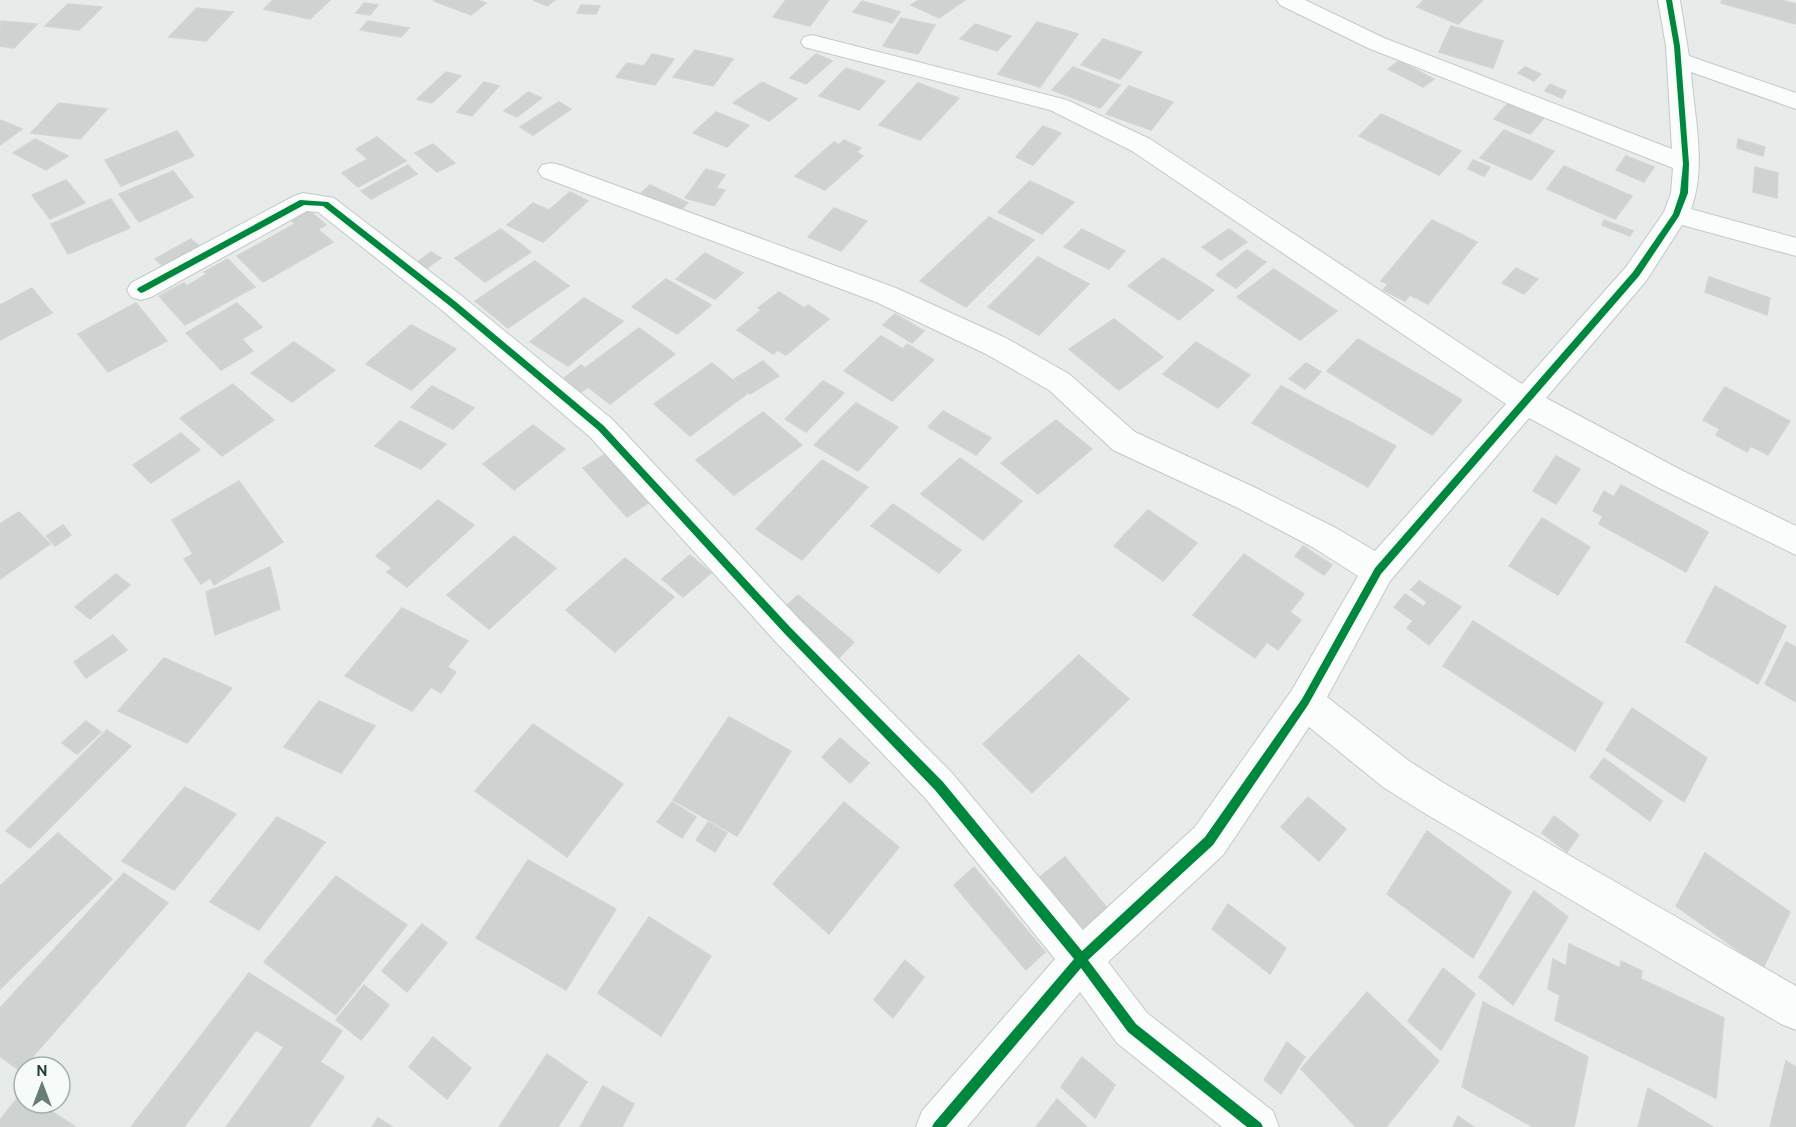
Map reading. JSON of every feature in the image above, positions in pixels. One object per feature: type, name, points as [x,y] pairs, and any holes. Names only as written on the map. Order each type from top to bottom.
[{"type":"street","points":[[1288,0],[1376,43],[1686,165]]},
{"type":"street","points":[[938,1127],[1081,959],[1209,841],[1305,702],[1378,571],[1636,274],[1676,214],[1684,194],[1686,165],[1678,60],[1669,0]]},
{"type":"street","points":[[812,42],[1058,105],[1140,145],[1526,402],[1670,479],[1796,541]]},
{"type":"street","points":[[1678,60],[1796,101]]},
{"type":"street","points":[[551,171],[886,295],[996,346],[1059,382],[1124,441],[1247,498],[1324,538],[1378,571]]},
{"type":"street","points":[[141,290],[303,202],[325,204],[453,304],[601,428],[787,630],[939,786],[1081,959],[1132,1028],[1257,1127]]},
{"type":"street","points":[[1676,214],[1796,247]]},
{"type":"street","points":[[1305,702],[1396,774],[1434,798],[1796,1009]]},
{"type":"building","points":[[273,0],[330,0],[310,19],[264,9]]},
{"type":"building","points":[[477,0],[486,3],[471,15],[434,1]]},
{"type":"building","points":[[533,0],[555,0],[547,6]]},
{"type":"building","points":[[786,0],[829,0],[810,26],[773,17]]},
{"type":"building","points":[[919,0],[965,0],[939,18],[911,5]]},
{"type":"building","points":[[1424,0],[1483,0],[1458,24],[1417,7]]},
{"type":"building","points":[[1722,0],[1781,0],[1796,4],[1796,24],[1721,3]]},
{"type":"building","points":[[862,1],[900,12],[892,23],[853,12]]},
{"type":"building","points":[[364,3],[378,5],[370,15],[356,13]]},
{"type":"building","points":[[68,4],[102,7],[79,30],[45,26]]},
{"type":"building","points":[[581,5],[600,6],[596,14],[577,13]]},
{"type":"building","points":[[197,8],[233,12],[206,41],[169,37]]},
{"type":"building","points":[[901,18],[935,25],[918,54],[883,46]]},
{"type":"building","points":[[1,21],[37,24],[14,48],[0,46]]},
{"type":"building","points":[[368,21],[409,28],[401,37],[360,30]]},
{"type":"building","points":[[1037,22],[1078,34],[1040,87],[998,74]]},
{"type":"building","points":[[975,24],[1011,36],[997,51],[960,39]]},
{"type":"building","points":[[1451,26],[1503,41],[1493,68],[1439,52]]},
{"type":"building","points":[[1103,39],[1142,52],[1120,79],[1081,65]]},
{"type":"building","points":[[695,50],[733,59],[713,86],[673,77]]},
{"type":"building","points":[[652,54],[674,59],[655,85],[616,77],[627,63],[644,66]]},
{"type":"building","points":[[816,54],[832,61],[806,84],[790,78]]},
{"type":"building","points":[[1399,61],[1434,79],[1423,87],[1388,69]]},
{"type":"building","points":[[1073,67],[1120,85],[1100,108],[1052,90]]},
{"type":"building","points":[[1525,67],[1541,74],[1534,81],[1518,73]]},
{"type":"building","points":[[846,68],[885,81],[859,110],[819,96]]},
{"type":"building","points":[[446,72],[461,76],[432,103],[417,99]]},
{"type":"building","points":[[484,82],[499,86],[472,116],[457,112]]},
{"type":"building","points":[[762,82],[797,99],[769,121],[733,103]]},
{"type":"building","points":[[918,83],[959,98],[920,140],[879,125]]},
{"type":"building","points":[[1550,84],[1566,91],[1562,98],[1545,91]]},
{"type":"building","points":[[1129,86],[1173,102],[1151,130],[1106,114]]},
{"type":"building","points":[[528,92],[542,98],[517,117],[504,111]]},
{"type":"building","points":[[559,102],[571,109],[533,135],[520,127]]},
{"type":"building","points":[[1509,102],[1544,118],[1530,134],[1494,119]]},
{"type":"building","points":[[59,103],[107,109],[80,139],[31,133]]},
{"type":"building","points":[[716,112],[749,125],[727,147],[693,133]]},
{"type":"building","points":[[1381,114],[1461,151],[1439,175],[1359,136]]},
{"type":"building","points":[[0,120],[22,129],[0,145]]},
{"type":"building","points":[[1043,126],[1061,133],[1033,165],[1016,157]]},
{"type":"building","points":[[1504,130],[1554,151],[1531,180],[1480,158]]},
{"type":"building","points":[[177,131],[194,156],[121,186],[105,160]]},
{"type":"building","points":[[377,137],[406,161],[358,187],[342,173],[368,159],[356,149]]},
{"type":"building","points":[[35,139],[68,156],[46,170],[13,153]]},
{"type":"building","points":[[1738,139],[1765,147],[1763,156],[1737,148]]},
{"type":"building","points":[[844,140],[861,148],[856,152],[863,156],[825,190],[795,176],[834,142],[839,145]]},
{"type":"building","points":[[433,144],[455,163],[437,172],[415,153]]},
{"type":"building","points":[[1626,156],[1654,167],[1644,182],[1616,170]]},
{"type":"building","points":[[1473,160],[1490,167],[1484,176],[1468,169]]},
{"type":"building","points":[[408,165],[417,174],[371,199],[361,191]]},
{"type":"building","points":[[1564,166],[1632,196],[1615,219],[1547,189]]},
{"type":"building","points":[[1755,167],[1778,173],[1777,198],[1753,192]]},
{"type":"building","points":[[706,169],[725,175],[716,188],[725,190],[714,206],[685,198]]},
{"type":"building","points":[[173,171],[193,197],[139,222],[119,194]]},
{"type":"building","points":[[66,180],[85,203],[50,219],[32,195]]},
{"type":"building","points":[[1030,181],[1074,202],[1042,234],[998,212]]},
{"type":"building","points":[[650,185],[688,203],[676,214],[638,196]]},
{"type":"building","points":[[570,192],[588,201],[543,242],[507,225],[533,203],[549,210]]},
{"type":"building","points":[[111,199],[130,228],[68,254],[51,224]]},
{"type":"building","points":[[834,208],[867,221],[841,251],[808,237]]},
{"type":"building","points":[[309,210],[326,225],[318,229],[333,242],[263,282],[237,256],[295,224],[291,220]]},
{"type":"building","points":[[989,217],[1034,240],[966,307],[920,281]]},
{"type":"building","points":[[1432,220],[1477,242],[1428,304],[1410,295],[1405,301],[1383,290],[1388,284],[1381,281]]},
{"type":"building","points":[[1604,220],[1633,231],[1630,236],[1602,225]]},
{"type":"building","points":[[501,229],[531,252],[485,282],[455,258]]},
{"type":"building","points":[[1082,229],[1125,251],[1109,269],[1064,247]]},
{"type":"building","points":[[1229,229],[1247,242],[1221,260],[1202,247]]},
{"type":"building","points":[[191,239],[202,248],[167,269],[155,259]]},
{"type":"building","points":[[1247,250],[1266,262],[1236,288],[1216,275]]},
{"type":"building","points":[[431,252],[441,258],[424,270],[415,264]]},
{"type":"building","points":[[705,253],[743,273],[715,299],[676,279]]},
{"type":"building","points":[[1038,257],[1089,284],[1039,335],[988,307]]},
{"type":"building","points":[[1163,258],[1214,290],[1179,320],[1128,286]]},
{"type":"building","points":[[228,259],[255,287],[185,325],[159,296],[184,283],[187,286],[207,274],[204,272]]},
{"type":"building","points":[[535,261],[569,286],[508,328],[475,301]]},
{"type":"building","points":[[1516,268],[1538,279],[1524,294],[1502,283]]},
{"type":"building","points":[[1274,269],[1337,311],[1300,340],[1237,297]]},
{"type":"building","points":[[1709,277],[1770,298],[1767,315],[1705,292]]},
{"type":"building","points":[[666,279],[711,305],[677,334],[632,307]]},
{"type":"building","points":[[32,288],[52,313],[0,340],[0,305]]},
{"type":"building","points":[[779,292],[804,308],[808,305],[829,319],[786,355],[778,350],[773,354],[737,330],[761,310],[758,308]]},
{"type":"building","points":[[584,298],[623,321],[568,366],[530,342]]},
{"type":"building","points":[[136,303],[167,341],[108,372],[78,334]]},
{"type":"building","points":[[237,303],[262,327],[242,339],[253,351],[221,370],[186,333]]},
{"type":"building","points":[[895,314],[924,331],[912,343],[883,325]]},
{"type":"building","points":[[1114,319],[1163,357],[1119,390],[1069,349]]},
{"type":"building","points":[[411,325],[456,349],[411,390],[366,364]]},
{"type":"building","points":[[639,328],[675,354],[610,404],[588,387],[581,392],[563,379],[581,365],[585,368]]},
{"type":"building","points":[[881,336],[903,349],[907,344],[934,360],[892,401],[844,371]]},
{"type":"building","points":[[1358,339],[1462,400],[1432,435],[1327,371]]},
{"type":"building","points":[[294,342],[335,370],[292,402],[251,373]]},
{"type":"building","points":[[1196,342],[1250,375],[1218,408],[1163,374]]},
{"type":"building","points":[[763,361],[779,376],[750,394],[734,379]]},
{"type":"building","points":[[712,363],[748,393],[690,436],[654,404]]},
{"type":"building","points":[[1306,363],[1321,372],[1305,389],[1289,379]]},
{"type":"building","points":[[823,381],[844,393],[806,432],[785,419]]},
{"type":"building","points":[[233,384],[274,420],[222,456],[180,418]]},
{"type":"building","points":[[432,386],[474,408],[453,429],[411,407]]},
{"type":"building","points":[[1281,386],[1396,446],[1368,487],[1252,423]]},
{"type":"building","points":[[1725,387],[1790,421],[1768,455],[1751,446],[1747,452],[1716,435],[1720,429],[1703,420]]},
{"type":"building","points":[[856,403],[898,427],[858,471],[814,445]]},
{"type":"building","points":[[943,411],[991,438],[976,455],[928,427]]},
{"type":"building","points":[[763,412],[802,445],[734,495],[696,460]]},
{"type":"building","points":[[1056,420],[1092,449],[1038,494],[1001,463]]},
{"type":"building","points":[[400,421],[446,444],[421,469],[375,446]]},
{"type":"building","points":[[533,425],[565,449],[514,490],[483,464]]},
{"type":"building","points":[[181,433],[200,450],[151,483],[133,465]]},
{"type":"building","points":[[607,453],[651,501],[627,517],[583,468]]},
{"type":"building","points":[[1556,456],[1580,469],[1556,504],[1533,491]]},
{"type":"building","points":[[960,458],[1022,501],[983,540],[921,494]]},
{"type":"building","points":[[822,460],[868,487],[802,560],[756,529]]},
{"type":"building","points":[[239,481],[283,542],[214,585],[210,578],[201,584],[184,559],[193,554],[172,520]]},
{"type":"building","points":[[1621,485],[1708,532],[1686,572],[1599,524],[1603,516],[1593,511],[1604,491],[1614,497]]},
{"type":"building","points":[[438,500],[474,525],[407,587],[387,572],[392,568],[376,556]]},
{"type":"building","points":[[893,504],[961,550],[939,573],[871,526]]},
{"type":"building","points":[[1148,510],[1197,543],[1163,581],[1114,546]]},
{"type":"building","points":[[19,512],[50,544],[0,579],[0,524]]},
{"type":"building","points":[[1542,518],[1590,547],[1558,595],[1509,566]]},
{"type":"building","points":[[63,525],[71,535],[55,546],[46,536]]},
{"type":"building","points":[[514,536],[556,568],[489,629],[447,595]]},
{"type":"building","points":[[1303,546],[1332,565],[1324,575],[1295,556]]},
{"type":"building","points":[[1244,554],[1304,594],[1290,612],[1301,620],[1278,650],[1267,642],[1255,658],[1193,615]]},
{"type":"building","points":[[690,555],[711,573],[683,597],[662,579]]},
{"type":"building","points":[[625,558],[674,597],[615,652],[566,610]]},
{"type":"building","points":[[270,567],[280,609],[215,635],[206,592]]},
{"type":"building","points":[[116,574],[130,585],[90,619],[75,607]]},
{"type":"building","points":[[1419,581],[1461,607],[1429,645],[1407,628],[1413,621],[1394,607],[1405,594],[1424,607],[1427,602],[1411,590]]},
{"type":"building","points":[[1715,586],[1786,626],[1758,684],[1686,642]]},
{"type":"building","points":[[798,595],[854,642],[835,662],[778,614]]},
{"type":"building","points":[[402,608],[468,641],[447,667],[456,672],[441,693],[431,687],[412,711],[345,676]]},
{"type":"building","points":[[1473,621],[1603,703],[1575,751],[1443,666]]},
{"type":"building","points":[[113,635],[127,650],[86,678],[74,662]]},
{"type":"building","points":[[1786,642],[1796,647],[1796,702],[1765,684]]},
{"type":"building","points":[[1079,655],[1129,699],[1032,793],[983,744]]},
{"type":"building","points":[[164,658],[232,688],[187,743],[118,711]]},
{"type":"building","points":[[319,701],[375,726],[341,773],[284,747]]},
{"type":"building","points":[[1632,708],[1707,758],[1684,802],[1606,750]]},
{"type":"building","points":[[729,717],[791,751],[737,836],[673,800]]},
{"type":"building","points":[[86,721],[101,732],[77,754],[62,743]]},
{"type":"building","points":[[533,724],[623,784],[567,857],[475,791]]},
{"type":"building","points":[[107,730],[131,746],[30,848],[6,831]]},
{"type":"building","points":[[840,738],[869,763],[850,783],[822,757]]},
{"type":"building","points":[[1604,758],[1662,801],[1650,821],[1590,777]]},
{"type":"building","points":[[185,787],[236,814],[174,890],[122,861]]},
{"type":"building","points":[[1308,797],[1346,829],[1319,861],[1281,827]]},
{"type":"building","points":[[672,802],[696,817],[682,838],[657,822]]},
{"type":"building","points":[[844,802],[899,847],[829,934],[773,884]]},
{"type":"building","points":[[1554,816],[1579,835],[1567,852],[1542,833]]},
{"type":"building","points":[[277,817],[325,842],[259,930],[210,902]]},
{"type":"building","points":[[708,822],[727,833],[715,852],[696,840]]},
{"type":"building","points":[[1427,831],[1511,892],[1473,958],[1387,894]]},
{"type":"building","points":[[58,833],[112,879],[0,989],[0,886]]},
{"type":"building","points":[[1705,853],[1790,912],[1763,968],[1676,906]]},
{"type":"building","points":[[1065,857],[1111,913],[1083,936],[1037,879]]},
{"type":"building","points":[[528,860],[616,909],[566,990],[476,938]]},
{"type":"building","points":[[974,867],[1045,952],[1026,970],[954,885]]},
{"type":"building","points":[[124,873],[168,903],[34,1055],[12,1055],[12,1065],[0,1056],[0,1008]]},
{"type":"building","points":[[336,876],[407,925],[336,1015],[264,962]]},
{"type":"building","points":[[1534,891],[1568,917],[1513,1005],[1479,977]]},
{"type":"building","points":[[1228,904],[1286,948],[1270,974],[1212,929]]},
{"type":"building","points":[[649,917],[711,956],[661,1036],[598,993]]},
{"type":"building","points":[[422,924],[447,943],[407,992],[382,971]]},
{"type":"building","points":[[1569,944],[1620,968],[1621,961],[1642,971],[1641,979],[1724,1018],[1716,1098],[1555,1020],[1560,995],[1548,989],[1553,959],[1566,966]]},
{"type":"building","points":[[905,960],[924,977],[893,1018],[874,1000]]},
{"type":"building","points":[[1443,968],[1475,994],[1441,1050],[1408,1021]]},
{"type":"building","points":[[249,973],[342,1031],[320,1062],[344,1077],[309,1127],[226,1127],[284,1047],[256,1030],[184,1127],[131,1127]]},
{"type":"building","points":[[364,985],[389,1005],[361,1040],[336,1020]]},
{"type":"building","points":[[1367,992],[1439,1061],[1386,1127],[1356,1127],[1301,1069]]},
{"type":"building","points":[[1483,1002],[1588,1057],[1574,1127],[1533,1127],[1462,1087]]},
{"type":"building","points":[[433,1037],[471,1068],[447,1099],[409,1067]]},
{"type":"building","points":[[1287,1042],[1305,1057],[1281,1094],[1264,1080]]},
{"type":"building","points":[[547,1054],[587,1082],[558,1127],[499,1127]]},
{"type":"building","points":[[1082,1057],[1115,1085],[1095,1118],[1061,1087]]},
{"type":"building","points":[[1786,1061],[1796,1067],[1796,1127],[1770,1127]]},
{"type":"building","points":[[603,1086],[634,1104],[622,1127],[580,1127]]},
{"type":"building","points":[[1648,1088],[1713,1127],[1638,1127]]},
{"type":"building","points":[[1057,1099],[1087,1127],[1036,1127]]},
{"type":"building","points":[[12,1105],[12,1115],[58,1115],[76,1127],[0,1127],[0,1120]]},
{"type":"building","points":[[1458,1116],[1474,1127],[1453,1127]]},
{"type":"building","points":[[378,1118],[392,1127],[372,1127]]},
{"type":"cycle path","points":[[938,1127],[1081,959],[1209,841],[1305,702],[1378,571],[1636,274],[1676,214],[1684,193],[1686,164],[1677,46],[1669,0]]},
{"type":"cycle path","points":[[141,290],[303,202],[325,204],[453,304],[601,428],[787,630],[939,786],[1081,959],[1132,1028],[1257,1127]]}]
